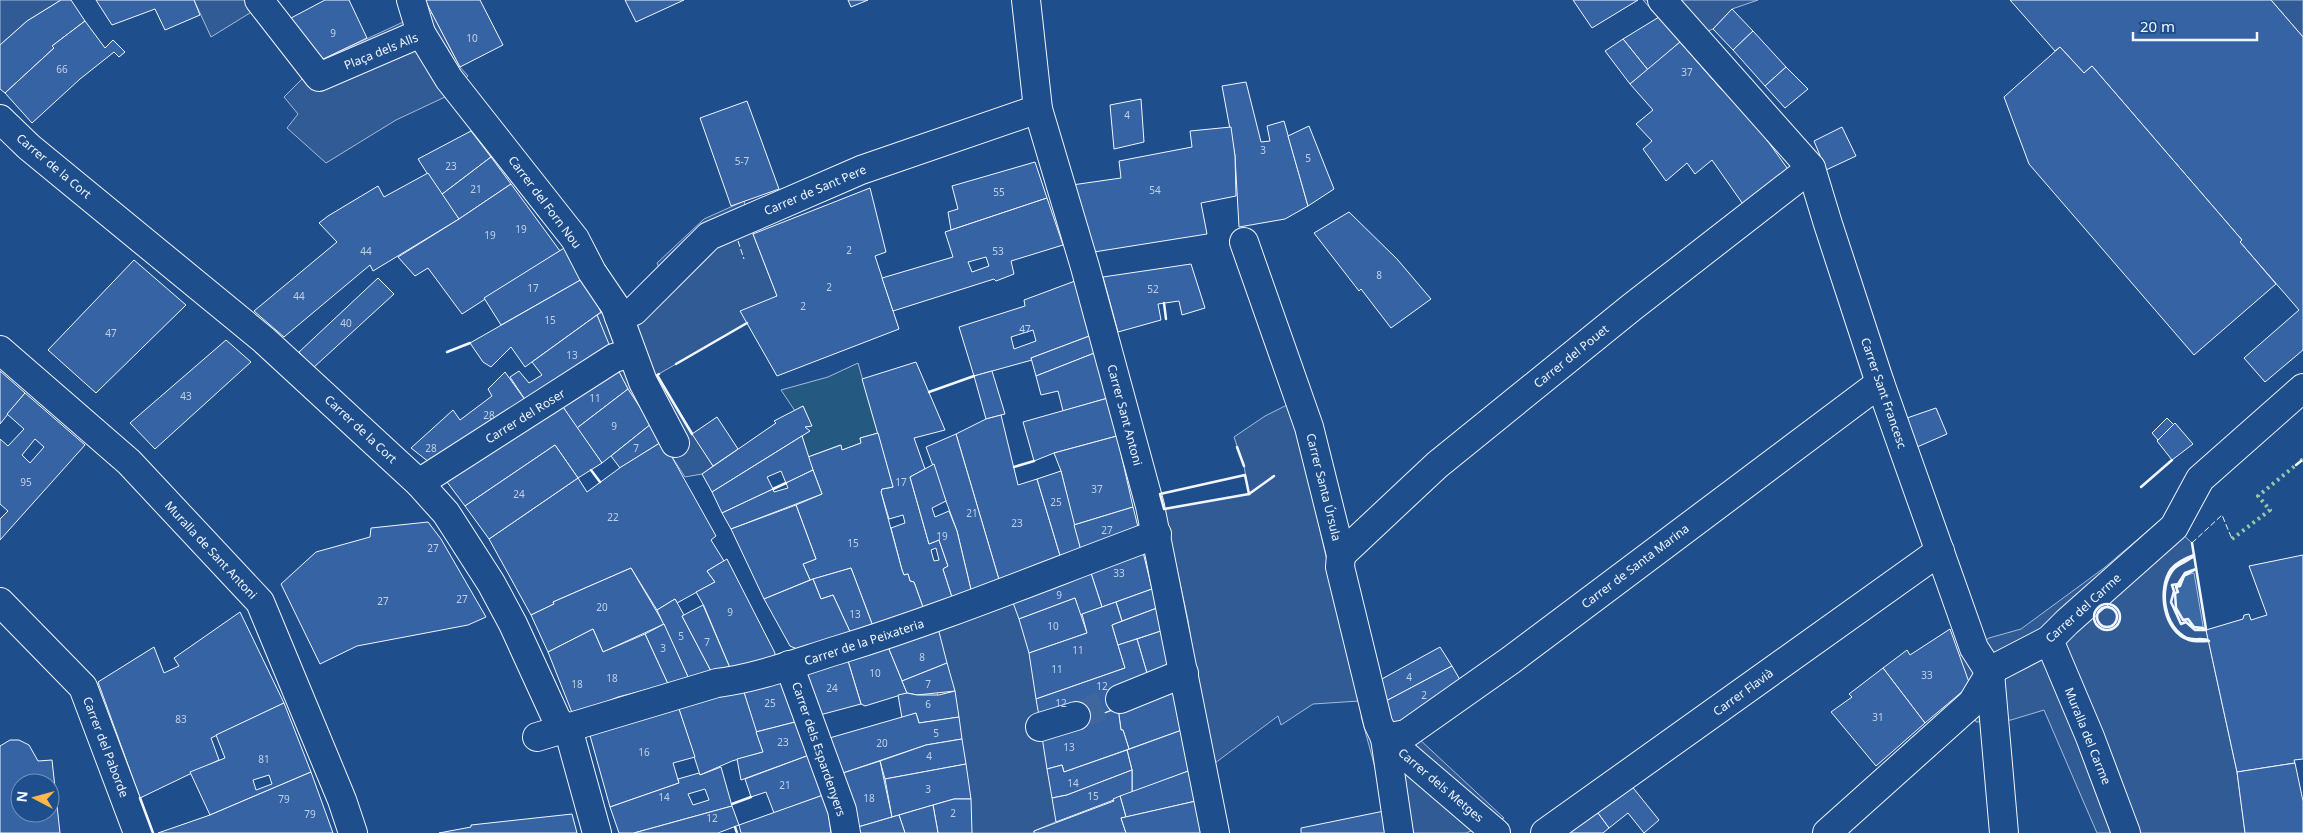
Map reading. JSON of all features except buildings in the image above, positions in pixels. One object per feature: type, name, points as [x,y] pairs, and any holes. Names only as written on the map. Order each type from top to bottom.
[{"type":"street","name":"Plaça dels Alls","points":[[259,0],[319,77],[421,33],[450,79]]},
{"type":"street","points":[[410,0],[421,33]]},
{"type":"street","name":"Carrer Sant Antoni","points":[[1026,0],[1038,109],[1085,267],[1157,534],[1215,833]]},
{"type":"street","name":"Carrer Sant Francesc","points":[[1664,2],[1812,168],[1880,383],[1974,648],[1990,673],[2004,833]]},
{"type":"street","name":"Carrer del Forn Nou","points":[[450,79],[575,239],[619,317],[643,382],[675,443]]},
{"type":"street","name":"Carrer de Sant Pere","points":[[619,317],[634,312],[709,236],[860,170],[1038,109]]},
{"type":"street","name":"Carrer de la Cort","points":[[0,119],[29,147],[225,305],[419,483],[446,513],[491,583],[513,624],[556,718],[572,739],[597,833]]},
{"type":"street","name":"Carrer del Pouet","points":[[1340,555],[1438,464],[1632,307],[1812,168]]},
{"type":"street","name":"Carrer Santa Úrsula","points":[[1244,242],[1309,427],[1340,555],[1340,567],[1378,723],[1385,738],[1399,833]]},
{"type":"street","name":"Muralla de Sant Antoni","points":[[0,350],[129,462],[260,602],[340,794],[353,833]]},
{"type":"street","name":"Carrer del Roser","points":[[419,483],[614,358],[631,353]]},
{"type":"street","name":"Carrer de Santa Marina","points":[[1385,738],[1406,734],[1502,666],[1880,383]]},
{"type":"street","name":"Carrer del Carme","points":[[1827,833],[1972,704],[1990,673],[1997,667],[2049,640],[2174,527],[2200,479],[2303,388]]},
{"type":"street","name":"Carrer de la Peixateria","points":[[536,738],[717,683],[736,680],[789,665],[907,629],[954,619],[1157,534]]},
{"type":"street","name":"Carrer Flavià","points":[[1546,833],[1940,550]]},
{"type":"street","name":"Carrer del Paborde","points":[[0,602],[83,687],[138,833]]},
{"type":"street","name":"Muralla del Carme","points":[[2049,640],[2090,737],[2126,833]]},
{"type":"street","name":"Carrer dels Espardenyers","points":[[789,665],[836,792],[846,833]]},
{"type":"street","points":[[1120,699],[1184,672]]},
{"type":"street","points":[[1040,726],[1076,716]]},
{"type":"street","name":"Carrer dels Metges","points":[[1385,738],[1496,833]]},
{"type":"shaded area","points":[[0,0],[61,0],[27,21],[0,45]]},
{"type":"shaded area","points":[[194,0],[271,0],[211,37]]},
{"type":"shaded area","points":[[1643,0],[1758,0],[1732,9],[1713,29],[1680,42]]},
{"type":"shaded area","points":[[2271,0],[2303,0],[2303,37],[2278,8]]},
{"type":"shaded area","points":[[432,13],[460,67],[468,76],[445,97],[396,120],[326,163],[287,128],[298,114],[284,97],[321,60],[401,23]]},
{"type":"shaded area","points":[[744,201],[753,234],[777,296],[747,323],[657,375],[713,466],[702,474],[685,477],[628,389],[616,366],[597,315],[629,300],[659,268],[657,263],[704,219]]},
{"type":"shaded area","points":[[858,363],[878,433],[860,438],[861,443],[842,450],[840,445],[808,457],[802,436],[809,431],[805,427],[811,425],[803,406],[795,411],[781,390],[828,377]]},
{"type":"shaded area","points":[[1291,403],[1359,701],[1313,704],[1281,725],[1278,716],[1211,766],[1188,620],[1164,509],[1249,494],[1244,466],[1234,437],[1265,416]]},
{"type":"shaded area","points":[[2164,517],[2192,543],[2206,630],[2237,772],[2245,833],[2097,833],[2044,710],[2011,720],[1976,722],[1959,656],[1989,638],[2021,629],[2104,568]]},
{"type":"shaded area","points":[[2194,573],[2203,628],[2194,627],[2188,619],[2183,620],[2176,608],[2175,593],[2178,592],[2176,587],[2180,586],[2184,576]]},
{"type":"shaded area","points":[[1014,579],[1056,732],[1072,815],[1034,831],[1034,833],[955,833],[949,767],[924,610]]},
{"type":"shaded area","points":[[1361,716],[1418,738],[1504,818],[1466,833],[1388,833],[1380,786]]},
{"type":"tunnel","points":[[1076,716],[1120,699]]},
{"type":"hedge","points":[[2232,539],[2270,510],[2258,496],[2296,465]]},
{"type":"fence","points":[[738,241],[744,259]]},
{"type":"fence","points":[[2192,543],[2222,515],[2232,539]]},
{"type":"fence","points":[[2195,557],[2178,564],[2169,576],[2166,585],[2166,607],[2173,627],[2180,634],[2191,640],[2208,639]]},
{"type":"wall","points":[[1164,303],[1166,319]]},
{"type":"wall","points":[[676,364],[747,323]]},
{"type":"wall","points":[[447,352],[470,343]]},
{"type":"wall","points":[[659,374],[657,375],[692,434]]},
{"type":"wall","points":[[929,392],[974,376]]},
{"type":"wall","points":[[1237,447],[1244,466]]},
{"type":"wall","points":[[2141,487],[2172,460]]},
{"type":"wall","points":[[1014,467],[1034,461]]},
{"type":"wall","points":[[2296,465],[2301,461]]},
{"type":"wall","points":[[591,470],[600,482]]},
{"type":"wall","points":[[1245,475],[1249,494],[1164,509],[1160,494],[1245,475]]},
{"type":"wall","points":[[1249,494],[1274,476]]},
{"type":"wall","points":[[773,489],[786,483]]},
{"type":"wall","points":[[2192,543],[2206,629]]},
{"type":"wall","points":[[2194,555],[2175,568],[2168,578],[2165,597],[2166,607],[2173,625],[2179,632],[2190,639],[2209,641],[2191,641],[2180,635],[2173,628],[2165,609],[2164,587],[2171,569],[2179,562],[2194,555]]},
{"type":"wall","points":[[2196,569],[2184,576],[2180,586],[2176,587],[2178,592],[2175,593],[2176,608],[2183,620],[2188,619],[2194,627],[2206,630],[2195,630],[2186,622],[2181,624],[2171,602],[2174,591],[2172,585],[2178,584],[2185,573],[2196,569]]},
{"type":"wall","points":[[2107,604],[2116,608],[2120,617],[2116,626],[2107,630],[2098,626],[2094,617],[2098,608],[2107,604]]},
{"type":"wall","points":[[2107,607],[2114,610],[2117,617],[2114,624],[2107,627],[2100,624],[2097,617],[2100,610],[2107,607]]},
{"type":"wall","points":[[732,804],[751,797]]},
{"type":"wall","points":[[140,798],[153,833]]},
{"type":"wall","points":[[735,827],[737,833]]}]
